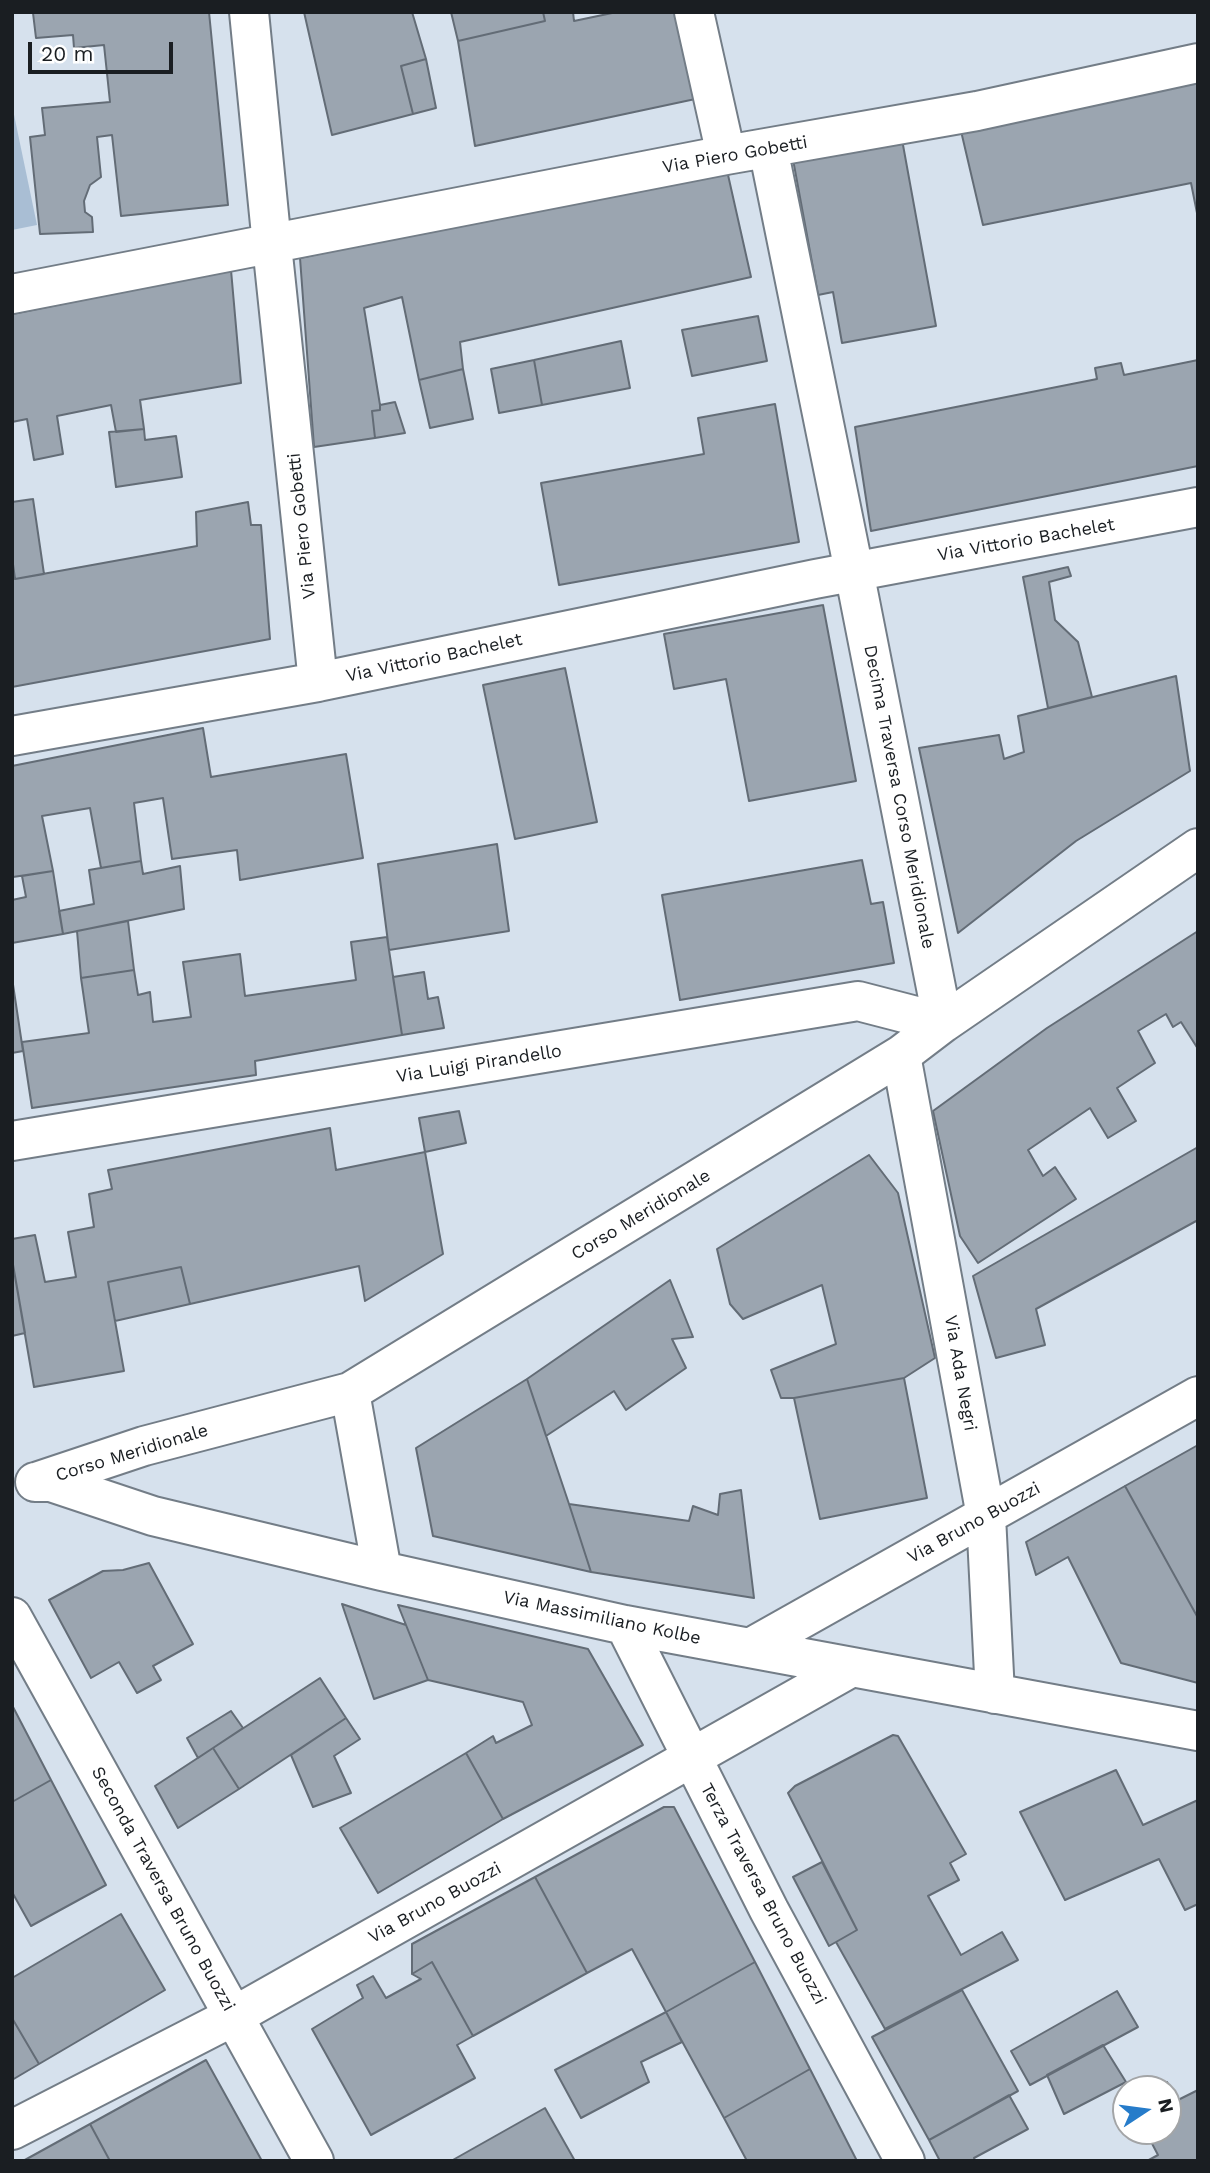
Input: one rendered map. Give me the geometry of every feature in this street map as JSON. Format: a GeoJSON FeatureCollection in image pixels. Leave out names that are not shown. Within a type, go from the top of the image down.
{"type":"FeatureCollection","features":[{"type":"Feature","properties":{"kind":"street","name":"Via Piero Gobetti"},"geometry":{"type":"LineString","coordinates":[[250,12],[318,682]]}},
{"type":"Feature","properties":{"kind":"street"},"geometry":{"type":"LineString","coordinates":[[694,12],[726,155]]}},
{"type":"Feature","properties":{"kind":"street","name":"Via Piero Gobetti"},"geometry":{"type":"LineString","coordinates":[[12,294],[726,155],[977,111],[1198,63]]}},
{"type":"Feature","properties":{"kind":"street"},"geometry":{"type":"LineString","coordinates":[[768,148],[855,571]]}},
{"type":"Feature","properties":{"kind":"street","name":"Via Vittorio Bachelet"},"geometry":{"type":"LineString","coordinates":[[12,736],[318,682],[855,571],[1198,508]]}},
{"type":"Feature","properties":{"kind":"street","name":"Decima Traversa Corso Meridionale"},"geometry":{"type":"LineString","coordinates":[[855,571],[943,1023]]}},
{"type":"Feature","properties":{"kind":"street","name":"Corso Meridionale"},"geometry":{"type":"LineString","coordinates":[[33,1482],[144,1446],[350,1392],[901,1055],[943,1023],[1198,848]]}},
{"type":"Feature","properties":{"kind":"street","name":"Via Luigi Pirandello"},"geometry":{"type":"LineString","coordinates":[[12,1141],[858,1001],[943,1023]]}},
{"type":"Feature","properties":{"kind":"street","name":"Via Ada Negri"},"geometry":{"type":"LineString","coordinates":[[901,1055],[986,1516],[995,1694]]}},
{"type":"Feature","properties":{"kind":"street"},"geometry":{"type":"LineString","coordinates":[[350,1392],[382,1571]]}},
{"type":"Feature","properties":{"kind":"street","name":"Via Bruno Buozzi"},"geometry":{"type":"LineString","coordinates":[[750,1648],[1198,1396]]}},
{"type":"Feature","properties":{"kind":"street","name":"Via Massimiliano Kolbe"},"geometry":{"type":"LineString","coordinates":[[33,1482],[153,1516],[625,1625],[1198,1731]]}},
{"type":"Feature","properties":{"kind":"street","name":"Seconda Traversa Bruno Buozzi"},"geometry":{"type":"LineString","coordinates":[[12,1617],[314,2161]]}},
{"type":"Feature","properties":{"kind":"street","name":"Terza Traversa Bruno Buozzi"},"geometry":{"type":"LineString","coordinates":[[625,1625],[769,1910],[905,2161]]}},
{"type":"Feature","properties":{"kind":"street","name":"Via Bruno Buozzi"},"geometry":{"type":"LineString","coordinates":[[12,2130],[234,2016],[852,1667]]}},
{"type":"Feature","properties":{"kind":"shaded area"},"geometry":{"type":"Polygon","coordinates":[[[12,105],[37,225],[12,230],[12,105]]]}},
{"type":"Feature","properties":{"kind":"building"},"geometry":{"type":"Polygon","coordinates":[[[209,12],[228,205],[121,216],[112,135],[97,137],[101,177],[90,185],[84,201],[85,212],[92,217],[93,232],[40,234],[30,137],[45,135],[42,108],[110,102],[104,45],[74,48],[73,35],[36,38],[33,13],[209,12]]]}},
{"type":"Feature","properties":{"kind":"building"},"geometry":{"type":"Polygon","coordinates":[[[304,12],[412,12],[426,59],[401,66],[413,114],[332,135],[304,12]]]}},
{"type":"Feature","properties":{"kind":"building"},"geometry":{"type":"Polygon","coordinates":[[[451,12],[543,12],[545,21],[458,41],[451,12]]]}},
{"type":"Feature","properties":{"kind":"building"},"geometry":{"type":"Polygon","coordinates":[[[543,12],[573,12],[574,21],[617,12],[683,12],[700,98],[475,146],[458,41],[545,21],[543,12]]]}},
{"type":"Feature","properties":{"kind":"building"},"geometry":{"type":"Polygon","coordinates":[[[426,59],[436,108],[413,114],[401,66],[426,59]]]}},
{"type":"Feature","properties":{"kind":"building"},"geometry":{"type":"Polygon","coordinates":[[[1198,80],[1198,218],[1191,183],[983,225],[961,131],[1198,80]]]}},
{"type":"Feature","properties":{"kind":"building"},"geometry":{"type":"Polygon","coordinates":[[[901,134],[936,326],[842,343],[833,292],[818,295],[792,154],[901,134]]]}},
{"type":"Feature","properties":{"kind":"building"},"geometry":{"type":"Polygon","coordinates":[[[726,166],[751,277],[460,342],[463,369],[419,380],[402,297],[364,308],[380,405],[380,410],[372,411],[375,438],[314,447],[300,258],[726,166]]]}},
{"type":"Feature","properties":{"kind":"building"},"geometry":{"type":"Polygon","coordinates":[[[231,270],[241,383],[140,400],[144,429],[116,432],[111,405],[57,416],[63,454],[34,460],[27,419],[12,422],[12,314],[231,270]]]}},
{"type":"Feature","properties":{"kind":"building"},"geometry":{"type":"Polygon","coordinates":[[[758,316],[767,361],[692,376],[682,330],[758,316]]]}},
{"type":"Feature","properties":{"kind":"building"},"geometry":{"type":"Polygon","coordinates":[[[621,341],[630,388],[542,405],[534,360],[621,341]]]}},
{"type":"Feature","properties":{"kind":"building"},"geometry":{"type":"Polygon","coordinates":[[[534,360],[542,405],[499,413],[491,369],[534,360]]]}},
{"type":"Feature","properties":{"kind":"building"},"geometry":{"type":"Polygon","coordinates":[[[1198,360],[1198,466],[871,531],[855,427],[1097,379],[1095,368],[1121,363],[1124,375],[1198,360]]]}},
{"type":"Feature","properties":{"kind":"building"},"geometry":{"type":"Polygon","coordinates":[[[463,369],[473,419],[430,428],[419,380],[463,369]]]}},
{"type":"Feature","properties":{"kind":"building"},"geometry":{"type":"Polygon","coordinates":[[[395,402],[405,433],[375,438],[372,411],[380,410],[380,405],[395,402]]]}},
{"type":"Feature","properties":{"kind":"building"},"geometry":{"type":"Polygon","coordinates":[[[775,404],[799,542],[559,585],[541,483],[704,454],[698,418],[775,404]]]}},
{"type":"Feature","properties":{"kind":"building"},"geometry":{"type":"Polygon","coordinates":[[[144,429],[145,440],[176,436],[182,477],[116,487],[109,432],[144,429]]]}},
{"type":"Feature","properties":{"kind":"building"},"geometry":{"type":"Polygon","coordinates":[[[33,499],[44,574],[15,579],[12,557],[12,502],[33,499]]]}},
{"type":"Feature","properties":{"kind":"building"},"geometry":{"type":"Polygon","coordinates":[[[248,502],[251,525],[261,525],[270,639],[12,687],[12,557],[15,579],[197,546],[196,512],[248,502]]]}},
{"type":"Feature","properties":{"kind":"building"},"geometry":{"type":"Polygon","coordinates":[[[1068,567],[1071,576],[1049,582],[1055,620],[1078,642],[1092,697],[1048,708],[1023,577],[1068,567]]]}},
{"type":"Feature","properties":{"kind":"building"},"geometry":{"type":"Polygon","coordinates":[[[823,605],[856,781],[749,801],[726,679],[674,689],[664,634],[823,605]]]}},
{"type":"Feature","properties":{"kind":"building"},"geometry":{"type":"Polygon","coordinates":[[[565,668],[597,822],[515,839],[483,685],[565,668]]]}},
{"type":"Feature","properties":{"kind":"building"},"geometry":{"type":"Polygon","coordinates":[[[1176,676],[1190,771],[1076,841],[958,933],[919,748],[999,735],[1004,759],[1024,752],[1018,716],[1176,676]]]}},
{"type":"Feature","properties":{"kind":"building"},"geometry":{"type":"Polygon","coordinates":[[[203,728],[211,777],[346,754],[363,858],[240,880],[237,850],[172,859],[163,798],[134,803],[141,861],[101,868],[90,808],[42,816],[53,871],[13,877],[12,766],[203,728]]]}},
{"type":"Feature","properties":{"kind":"building"},"geometry":{"type":"Polygon","coordinates":[[[497,844],[509,931],[389,950],[378,864],[497,844]]]}},
{"type":"Feature","properties":{"kind":"building"},"geometry":{"type":"Polygon","coordinates":[[[862,860],[871,904],[883,902],[894,963],[680,1000],[662,895],[862,860]]]}},
{"type":"Feature","properties":{"kind":"building"},"geometry":{"type":"Polygon","coordinates":[[[141,861],[143,874],[180,866],[184,909],[63,934],[59,911],[94,904],[89,870],[141,861]]]}},
{"type":"Feature","properties":{"kind":"building"},"geometry":{"type":"Polygon","coordinates":[[[53,871],[63,934],[12,943],[12,900],[26,897],[22,876],[53,871]]]}},
{"type":"Feature","properties":{"kind":"building"},"geometry":{"type":"Polygon","coordinates":[[[128,921],[134,970],[81,978],[77,931],[128,921]]]}},
{"type":"Feature","properties":{"kind":"building"},"geometry":{"type":"Polygon","coordinates":[[[1198,931],[1198,1049],[1181,1022],[1173,1027],[1166,1014],[1138,1031],[1155,1063],[1117,1088],[1136,1121],[1108,1138],[1090,1108],[1028,1150],[1043,1176],[1055,1167],[1076,1199],[978,1263],[960,1236],[933,1111],[1047,1028],[1198,931]]]}},
{"type":"Feature","properties":{"kind":"building"},"geometry":{"type":"Polygon","coordinates":[[[387,937],[402,1035],[255,1061],[256,1075],[32,1108],[22,1042],[89,1033],[81,978],[134,970],[138,995],[150,992],[153,1022],[191,1017],[183,962],[240,954],[245,996],[356,980],[351,942],[387,937]]]}},
{"type":"Feature","properties":{"kind":"building"},"geometry":{"type":"Polygon","coordinates":[[[424,972],[428,999],[438,997],[444,1028],[402,1035],[393,977],[424,972]]]}},
{"type":"Feature","properties":{"kind":"building"},"geometry":{"type":"Polygon","coordinates":[[[12,978],[23,1051],[12,1053],[12,978]]]}},
{"type":"Feature","properties":{"kind":"building"},"geometry":{"type":"Polygon","coordinates":[[[459,1111],[466,1143],[425,1152],[419,1118],[459,1111]]]}},
{"type":"Feature","properties":{"kind":"building"},"geometry":{"type":"Polygon","coordinates":[[[330,1128],[336,1170],[425,1152],[443,1254],[365,1301],[359,1266],[190,1304],[181,1267],[108,1282],[124,1371],[34,1387],[12,1259],[12,1239],[35,1235],[45,1282],[76,1277],[68,1232],[94,1227],[89,1194],[112,1189],[108,1170],[330,1128]]]}},
{"type":"Feature","properties":{"kind":"building"},"geometry":{"type":"Polygon","coordinates":[[[1198,1147],[1198,1220],[1036,1309],[1045,1345],[996,1358],[973,1276],[1198,1147]]]}},
{"type":"Feature","properties":{"kind":"building"},"geometry":{"type":"Polygon","coordinates":[[[869,1155],[898,1193],[935,1358],[904,1378],[781,1398],[771,1370],[836,1344],[822,1285],[743,1319],[730,1304],[717,1249],[869,1155]]]}},
{"type":"Feature","properties":{"kind":"building"},"geometry":{"type":"Polygon","coordinates":[[[12,1259],[25,1333],[12,1336],[12,1259]]]}},
{"type":"Feature","properties":{"kind":"building"},"geometry":{"type":"Polygon","coordinates":[[[181,1267],[190,1304],[115,1321],[108,1282],[181,1267]]]}},
{"type":"Feature","properties":{"kind":"building"},"geometry":{"type":"Polygon","coordinates":[[[670,1280],[693,1337],[672,1339],[686,1368],[626,1410],[614,1391],[546,1436],[527,1379],[670,1280]]]}},
{"type":"Feature","properties":{"kind":"building"},"geometry":{"type":"Polygon","coordinates":[[[904,1378],[927,1498],[820,1519],[794,1398],[904,1378]]]}},
{"type":"Feature","properties":{"kind":"building"},"geometry":{"type":"Polygon","coordinates":[[[527,1379],[591,1572],[433,1536],[416,1448],[527,1379]]]}},
{"type":"Feature","properties":{"kind":"building"},"geometry":{"type":"Polygon","coordinates":[[[1198,1445],[1198,1618],[1125,1486],[1198,1445]]]}},
{"type":"Feature","properties":{"kind":"building"},"geometry":{"type":"Polygon","coordinates":[[[1125,1486],[1198,1618],[1198,1683],[1121,1663],[1068,1557],[1036,1575],[1026,1542],[1125,1486]]]}},
{"type":"Feature","properties":{"kind":"building"},"geometry":{"type":"Polygon","coordinates":[[[741,1490],[754,1598],[591,1572],[569,1504],[689,1521],[693,1506],[718,1515],[720,1494],[741,1490]]]}},
{"type":"Feature","properties":{"kind":"building"},"geometry":{"type":"Polygon","coordinates":[[[149,1563],[193,1644],[153,1666],[161,1680],[137,1693],[119,1662],[91,1678],[49,1600],[103,1571],[123,1570],[149,1563]]]}},
{"type":"Feature","properties":{"kind":"building"},"geometry":{"type":"Polygon","coordinates":[[[342,1604],[406,1625],[428,1680],[374,1699],[342,1604]]]}},
{"type":"Feature","properties":{"kind":"building"},"geometry":{"type":"Polygon","coordinates":[[[398,1605],[588,1649],[643,1745],[503,1819],[466,1753],[493,1736],[496,1743],[532,1725],[523,1702],[428,1680],[398,1605]]]}},
{"type":"Feature","properties":{"kind":"building"},"geometry":{"type":"Polygon","coordinates":[[[320,1678],[346,1718],[239,1789],[213,1748],[320,1678]]]}},
{"type":"Feature","properties":{"kind":"building"},"geometry":{"type":"Polygon","coordinates":[[[12,1705],[51,1780],[12,1802],[12,1705]]]}},
{"type":"Feature","properties":{"kind":"building"},"geometry":{"type":"Polygon","coordinates":[[[231,1711],[243,1728],[198,1758],[187,1738],[231,1711]]]}},
{"type":"Feature","properties":{"kind":"building"},"geometry":{"type":"Polygon","coordinates":[[[346,1718],[360,1739],[334,1756],[351,1793],[313,1807],[291,1755],[346,1718]]]}},
{"type":"Feature","properties":{"kind":"building"},"geometry":{"type":"Polygon","coordinates":[[[893,1735],[898,1736],[966,1854],[950,1863],[959,1880],[928,1896],[961,1955],[1002,1932],[1018,1960],[885,2029],[836,1942],[857,1930],[788,1793],[795,1786],[893,1735]]]}},
{"type":"Feature","properties":{"kind":"building"},"geometry":{"type":"Polygon","coordinates":[[[213,1748],[239,1789],[178,1828],[155,1786],[213,1748]]]}},
{"type":"Feature","properties":{"kind":"building"},"geometry":{"type":"Polygon","coordinates":[[[466,1753],[503,1819],[378,1893],[340,1828],[466,1753]]]}},
{"type":"Feature","properties":{"kind":"building"},"geometry":{"type":"Polygon","coordinates":[[[1116,1770],[1143,1825],[1198,1800],[1198,1904],[1185,1910],[1159,1859],[1065,1900],[1020,1812],[1116,1770]]]}},
{"type":"Feature","properties":{"kind":"building"},"geometry":{"type":"Polygon","coordinates":[[[51,1780],[106,1885],[31,1926],[12,1892],[12,1802],[51,1780]]]}},
{"type":"Feature","properties":{"kind":"building"},"geometry":{"type":"Polygon","coordinates":[[[664,1807],[674,1807],[755,1962],[666,2012],[632,1949],[587,1973],[535,1877],[664,1807]]]}},
{"type":"Feature","properties":{"kind":"building"},"geometry":{"type":"Polygon","coordinates":[[[822,1862],[857,1930],[829,1946],[793,1877],[822,1862]]]}},
{"type":"Feature","properties":{"kind":"building"},"geometry":{"type":"Polygon","coordinates":[[[535,1877],[587,1973],[473,2036],[432,1962],[412,1974],[412,1944],[535,1877]]]}},
{"type":"Feature","properties":{"kind":"building"},"geometry":{"type":"Polygon","coordinates":[[[121,1914],[165,1990],[39,2064],[12,2018],[12,1978],[121,1914]]]}},
{"type":"Feature","properties":{"kind":"building"},"geometry":{"type":"Polygon","coordinates":[[[432,1962],[473,2036],[457,2045],[475,2078],[371,2135],[312,2029],[363,1998],[357,1985],[373,1976],[386,1998],[421,1979],[412,1974],[432,1962]]]}},
{"type":"Feature","properties":{"kind":"building"},"geometry":{"type":"Polygon","coordinates":[[[755,1962],[810,2069],[724,2118],[666,2012],[755,1962]]]}},
{"type":"Feature","properties":{"kind":"building"},"geometry":{"type":"Polygon","coordinates":[[[962,1990],[1018,2091],[929,2140],[872,2037],[962,1990]]]}},
{"type":"Feature","properties":{"kind":"building"},"geometry":{"type":"Polygon","coordinates":[[[1117,1991],[1138,2027],[1030,2085],[1011,2051],[1117,1991]]]}},
{"type":"Feature","properties":{"kind":"building"},"geometry":{"type":"Polygon","coordinates":[[[666,2012],[682,2042],[641,2062],[649,2082],[581,2118],[555,2070],[666,2012]]]}},
{"type":"Feature","properties":{"kind":"building"},"geometry":{"type":"Polygon","coordinates":[[[12,2018],[39,2064],[12,2080],[12,2018]]]}},
{"type":"Feature","properties":{"kind":"building"},"geometry":{"type":"Polygon","coordinates":[[[1103,2045],[1122,2075],[1112,2075],[1112,2089],[1064,2114],[1047,2075],[1103,2045]]]}},
{"type":"Feature","properties":{"kind":"building"},"geometry":{"type":"Polygon","coordinates":[[[206,2060],[262,2161],[110,2161],[90,2124],[206,2060]]]}},
{"type":"Feature","properties":{"kind":"building"},"geometry":{"type":"Polygon","coordinates":[[[810,2069],[857,2161],[747,2161],[724,2118],[810,2069]]]}},
{"type":"Feature","properties":{"kind":"building"},"geometry":{"type":"Polygon","coordinates":[[[1198,2090],[1198,2161],[1147,2161],[1158,2155],[1153,2145],[1182,2145],[1182,2098],[1198,2090]]]}},
{"type":"Feature","properties":{"kind":"building"},"geometry":{"type":"Polygon","coordinates":[[[1009,2095],[1028,2129],[974,2158],[975,2161],[940,2161],[929,2140],[1009,2095]]]}},
{"type":"Feature","properties":{"kind":"building"},"geometry":{"type":"Polygon","coordinates":[[[545,2108],[575,2161],[451,2161],[545,2108]]]}},
{"type":"Feature","properties":{"kind":"building"},"geometry":{"type":"Polygon","coordinates":[[[90,2124],[110,2161],[23,2161],[90,2124]]]}}]}
